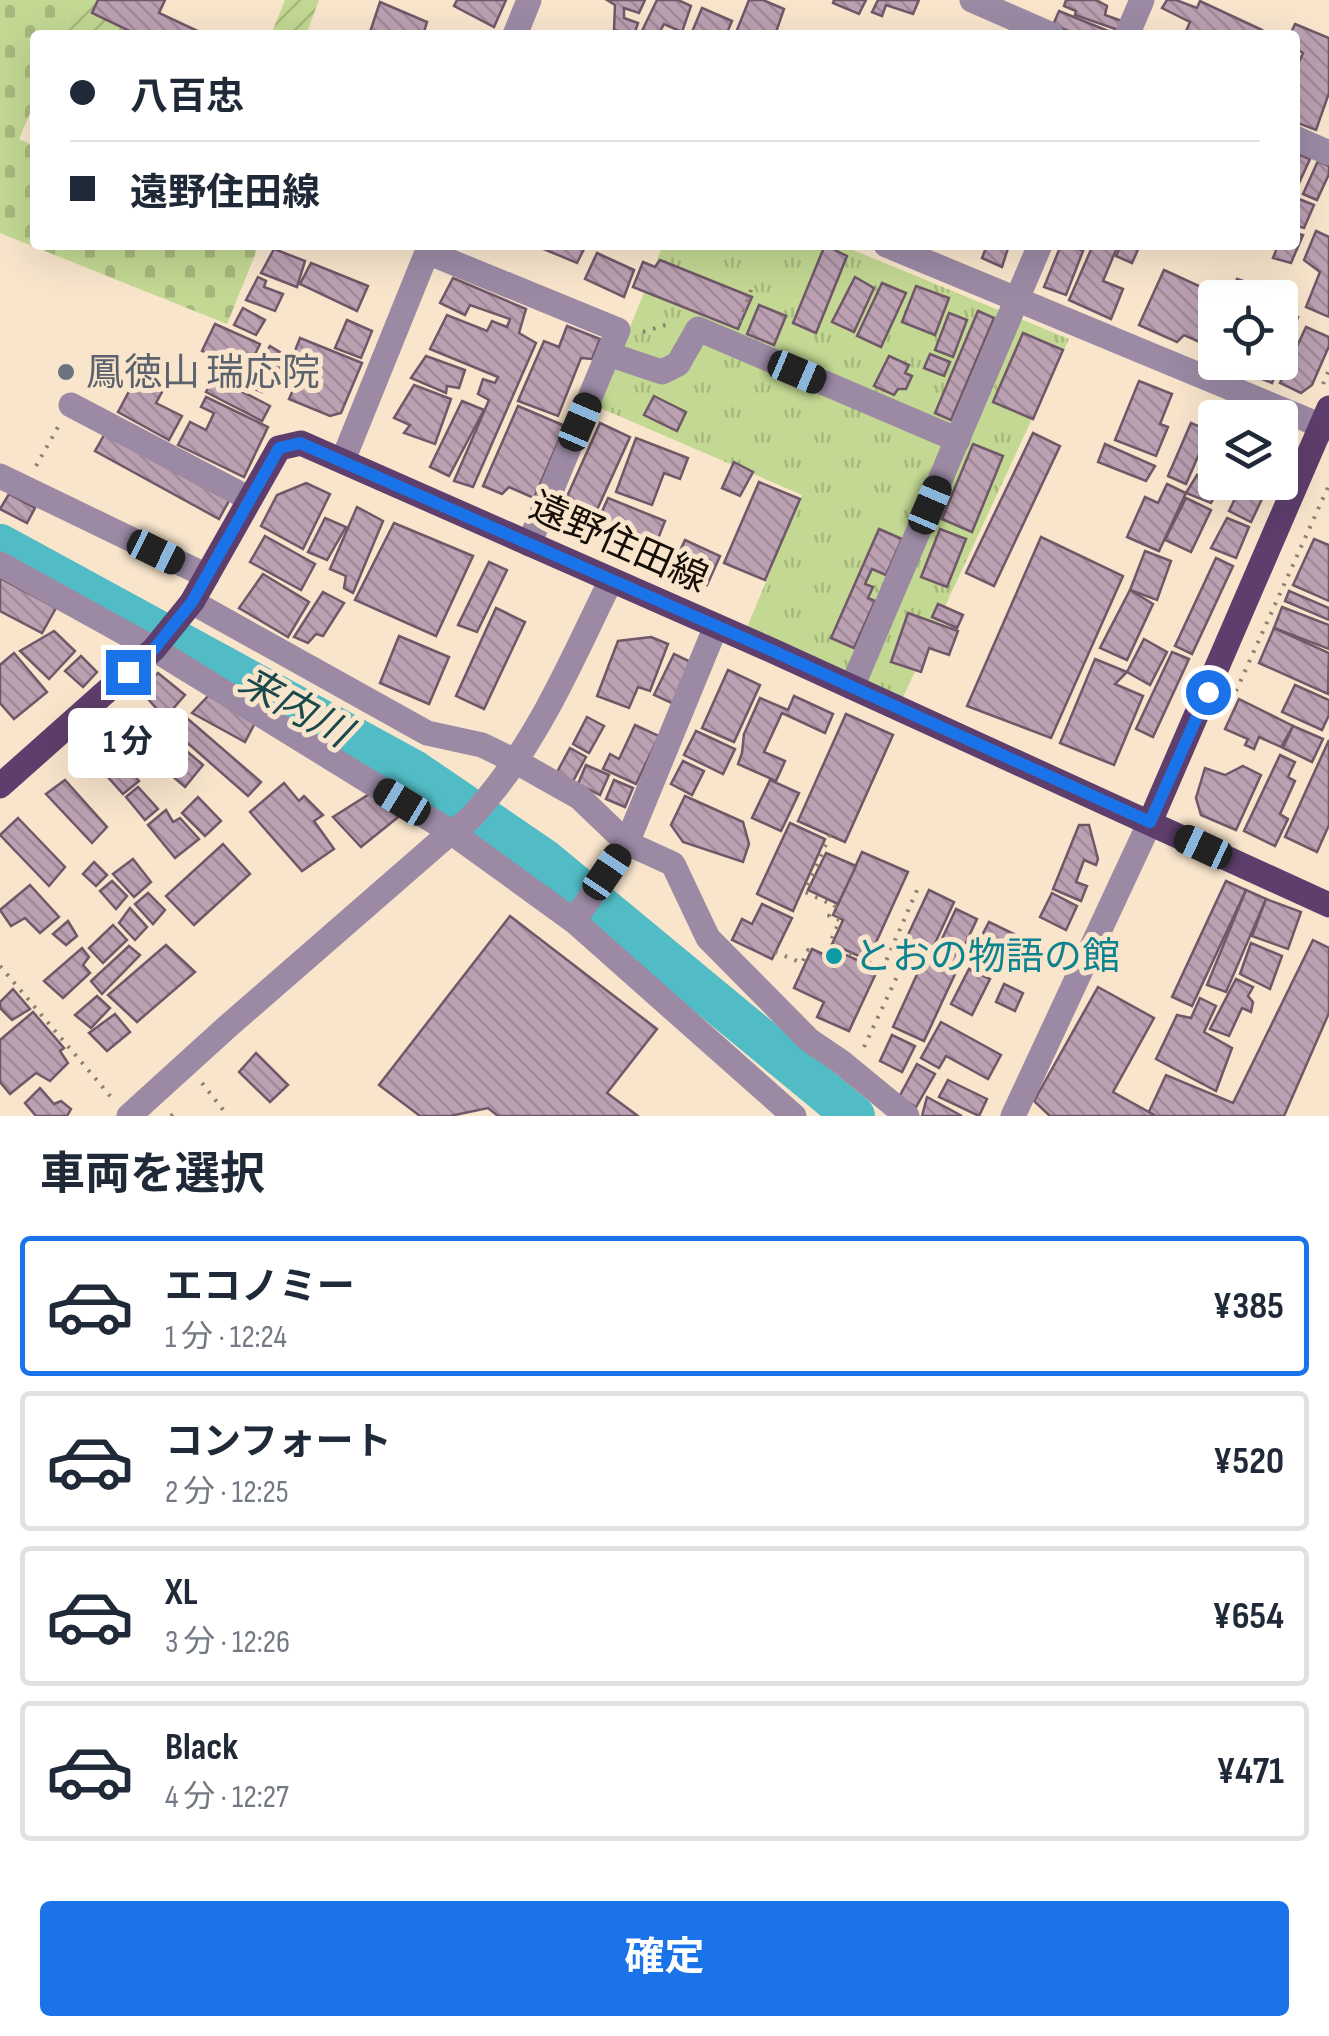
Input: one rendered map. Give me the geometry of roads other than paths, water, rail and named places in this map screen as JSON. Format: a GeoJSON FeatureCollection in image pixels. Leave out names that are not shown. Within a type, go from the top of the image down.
{"type":"FeatureCollection","features":[{"type":"Feature","properties":{"kind":"main road"},"geometry":{"type":"LineString","coordinates":[[1150,822],[1327,421]]}},
{"type":"Feature","properties":{"kind":"main road","name":"遠野住田線"},"geometry":{"type":"LineString","coordinates":[[0,786],[154,649],[208,576],[279,448],[300,443],[852,687],[1329,905]]}},
{"type":"Feature","properties":{"kind":"street"},"geometry":{"type":"LineString","coordinates":[[517,30],[529,0]]}},
{"type":"Feature","properties":{"kind":"street"},"geometry":{"type":"LineString","coordinates":[[972,0],[1041,30]]}},
{"type":"Feature","properties":{"kind":"street"},"geometry":{"type":"LineString","coordinates":[[1129,30],[1142,0]]}},
{"type":"Feature","properties":{"kind":"street"},"geometry":{"type":"LineString","coordinates":[[1300,140],[1329,153]]}},
{"type":"Feature","properties":{"kind":"street"},"geometry":{"type":"LineString","coordinates":[[343,460],[428,250]]}},
{"type":"Feature","properties":{"kind":"street"},"geometry":{"type":"LineString","coordinates":[[430,250],[613,342],[662,372],[678,364],[698,329],[958,440]]}},
{"type":"Feature","properties":{"kind":"street"},"geometry":{"type":"LineString","coordinates":[[898,250],[1327,421]]}},
{"type":"Feature","properties":{"kind":"street"},"geometry":{"type":"LineString","coordinates":[[852,687],[1038,250]]}},
{"type":"Feature","properties":{"kind":"street"},"geometry":{"type":"LineString","coordinates":[[529,544],[613,342]]}},
{"type":"Feature","properties":{"kind":"street"},"geometry":{"type":"LineString","coordinates":[[70,405],[250,499]]}},
{"type":"Feature","properties":{"kind":"street"},"geometry":{"type":"LineString","coordinates":[[0,476],[208,576]]}},
{"type":"Feature","properties":{"kind":"street"},"geometry":{"type":"LineString","coordinates":[[0,564],[154,649],[459,828],[574,920],[794,1116]]}},
{"type":"Feature","properties":{"kind":"street"},"geometry":{"type":"LineString","coordinates":[[123,1110],[187,1063],[459,828],[513,765],[611,580]]}},
{"type":"Feature","properties":{"kind":"street"},"geometry":{"type":"LineString","coordinates":[[188,608],[427,732],[482,745],[579,797],[627,843],[674,864],[708,938],[809,1040],[840,1060],[907,1116]]}},
{"type":"Feature","properties":{"kind":"street"},"geometry":{"type":"LineString","coordinates":[[574,920],[627,843],[716,626]]}},
{"type":"Feature","properties":{"kind":"street"},"geometry":{"type":"LineString","coordinates":[[1023,1113],[1150,822]]}},
{"type":"Feature","properties":{"kind":"waterway","name":"来内川"},"geometry":{"type":"LineString","coordinates":[[0,545],[414,771],[543,859],[854,1116]]}},
{"type":"Feature","properties":{"kind":"place","name":"鳳徳山 瑞応院"},"geometry":{"type":"Point","coordinates":[66,372]}},
{"type":"Feature","properties":{"kind":"place","name":"とおの物語の館"},"geometry":{"type":"Point","coordinates":[834,956]}}]}
